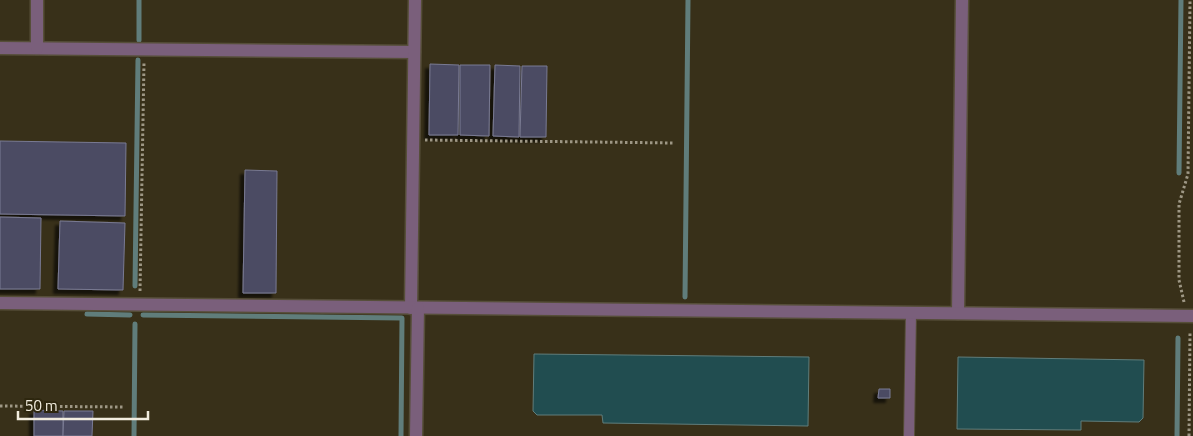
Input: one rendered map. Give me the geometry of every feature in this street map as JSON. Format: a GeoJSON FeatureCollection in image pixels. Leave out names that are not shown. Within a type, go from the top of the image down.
{"type":"FeatureCollection","features":[{"type":"Feature","properties":{"kind":"street"},"geometry":{"type":"LineString","coordinates":[[36,48],[37,0]]}},
{"type":"Feature","properties":{"kind":"street"},"geometry":{"type":"LineString","coordinates":[[415,0],[416,436]]}},
{"type":"Feature","properties":{"kind":"street"},"geometry":{"type":"LineString","coordinates":[[958,313],[962,0]]}},
{"type":"Feature","properties":{"kind":"street"},"geometry":{"type":"LineString","coordinates":[[0,48],[414,52]]}},
{"type":"Feature","properties":{"kind":"street"},"geometry":{"type":"LineString","coordinates":[[0,303],[1190,316]]}},
{"type":"Feature","properties":{"kind":"lane"},"geometry":{"type":"LineString","coordinates":[[909,436],[911,313]]}},
{"type":"Feature","properties":{"kind":"path"},"geometry":{"type":"LineString","coordinates":[[1190,0],[1188,174],[1179,204],[1178,280],[1185,306],[1190,316]]}},
{"type":"Feature","properties":{"kind":"path"},"geometry":{"type":"LineString","coordinates":[[140,304],[144,49]]}},
{"type":"Feature","properties":{"kind":"path"},"geometry":{"type":"LineString","coordinates":[[414,140],[675,142]]}},
{"type":"Feature","properties":{"kind":"path"},"geometry":{"type":"LineString","coordinates":[[1189,436],[1190,332]]}},
{"type":"Feature","properties":{"kind":"path"},"geometry":{"type":"LineString","coordinates":[[0,406],[124,407]]}},
{"type":"Feature","properties":{"kind":"water"},"geometry":{"type":"Polygon","coordinates":[[[534,354],[809,357],[808,426],[603,423],[602,415],[537,415],[533,411],[534,354]]]}},
{"type":"Feature","properties":{"kind":"water"},"geometry":{"type":"Polygon","coordinates":[[[958,357],[1144,360],[1143,418],[1139,422],[1081,421],[1081,430],[957,429],[958,357]]]}},
{"type":"Feature","properties":{"kind":"building"},"geometry":{"type":"Polygon","coordinates":[[[430,64],[459,65],[458,135],[429,135],[430,64]]]}},
{"type":"Feature","properties":{"kind":"building"},"geometry":{"type":"Polygon","coordinates":[[[460,65],[490,65],[489,136],[460,135],[460,65]]]}},
{"type":"Feature","properties":{"kind":"building"},"geometry":{"type":"Polygon","coordinates":[[[495,65],[520,66],[519,137],[493,136],[495,65]]]}},
{"type":"Feature","properties":{"kind":"building"},"geometry":{"type":"Polygon","coordinates":[[[522,66],[547,66],[546,137],[520,137],[522,66]]]}},
{"type":"Feature","properties":{"kind":"building"},"geometry":{"type":"Polygon","coordinates":[[[0,141],[126,143],[125,216],[0,214],[0,141]]]}},
{"type":"Feature","properties":{"kind":"building"},"geometry":{"type":"Polygon","coordinates":[[[245,170],[277,171],[276,293],[243,293],[245,170]]]}},
{"type":"Feature","properties":{"kind":"building"},"geometry":{"type":"Polygon","coordinates":[[[0,217],[41,218],[40,289],[0,289],[0,217]]]}},
{"type":"Feature","properties":{"kind":"building"},"geometry":{"type":"Polygon","coordinates":[[[60,221],[125,223],[123,290],[58,289],[60,221]]]}},
{"type":"Feature","properties":{"kind":"building"},"geometry":{"type":"Polygon","coordinates":[[[879,389],[890,389],[890,398],[878,398],[879,389]]]}},
{"type":"Feature","properties":{"kind":"building"},"geometry":{"type":"Polygon","coordinates":[[[34,410],[63,411],[63,436],[34,436],[34,410]]]}},
{"type":"Feature","properties":{"kind":"building"},"geometry":{"type":"Polygon","coordinates":[[[64,411],[93,411],[92,436],[63,436],[64,411]]]}},
{"type":"Feature","properties":{"kind":"waterway"},"geometry":{"type":"LineString","coordinates":[[139,0],[139,40]]}},
{"type":"Feature","properties":{"kind":"waterway"},"geometry":{"type":"LineString","coordinates":[[685,297],[688,0]]}},
{"type":"Feature","properties":{"kind":"waterway"},"geometry":{"type":"LineString","coordinates":[[1179,173],[1181,0]]}},
{"type":"Feature","properties":{"kind":"waterway"},"geometry":{"type":"LineString","coordinates":[[135,286],[138,60]]}},
{"type":"Feature","properties":{"kind":"waterway"},"geometry":{"type":"LineString","coordinates":[[87,314],[130,315]]}},
{"type":"Feature","properties":{"kind":"waterway"},"geometry":{"type":"LineString","coordinates":[[143,315],[402,318],[401,436]]}},
{"type":"Feature","properties":{"kind":"waterway"},"geometry":{"type":"LineString","coordinates":[[134,436],[135,324]]}},
{"type":"Feature","properties":{"kind":"waterway"},"geometry":{"type":"LineString","coordinates":[[1177,436],[1178,338]]}}]}
